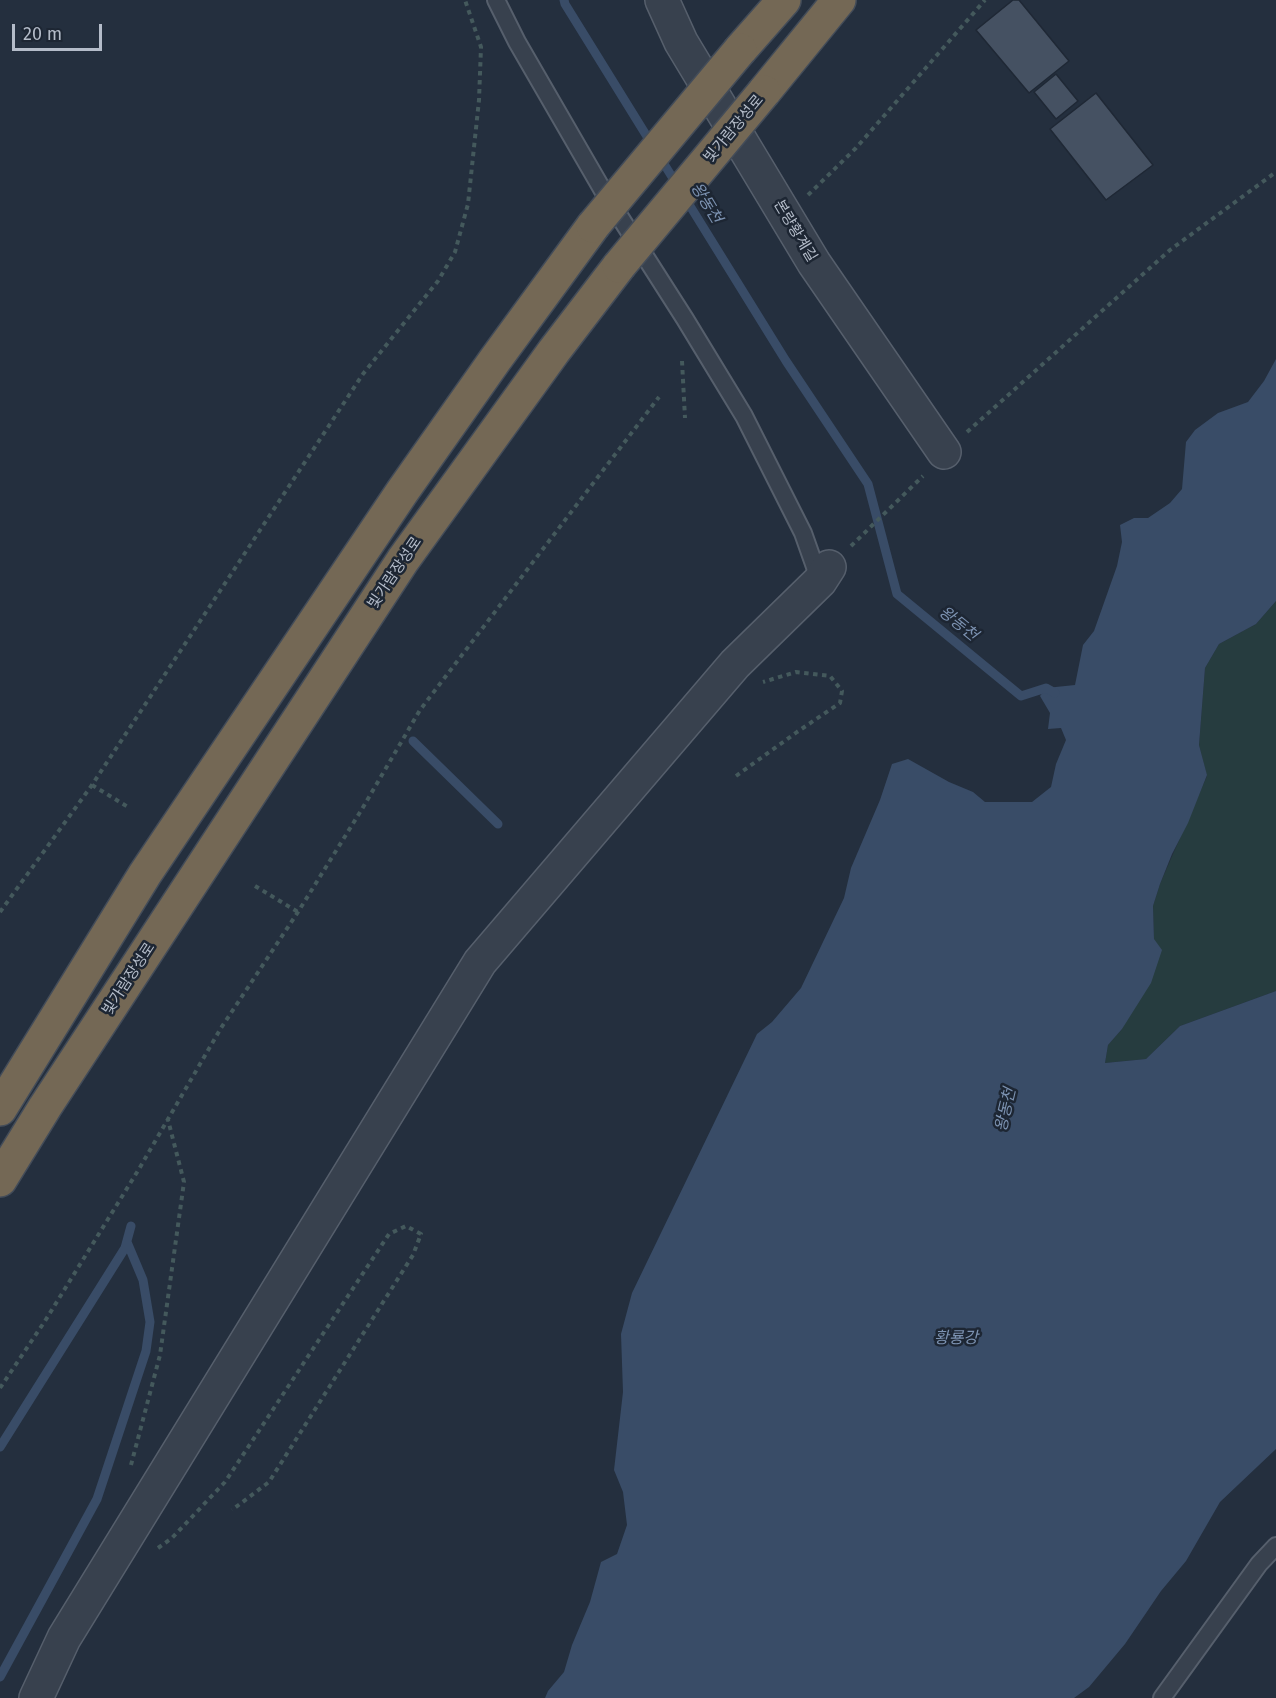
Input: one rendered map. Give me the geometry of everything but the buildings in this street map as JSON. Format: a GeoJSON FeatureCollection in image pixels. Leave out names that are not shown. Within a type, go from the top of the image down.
{"type":"FeatureCollection","features":[{"type":"Feature","properties":{"kind":"highway"},"geometry":{"type":"LineString","coordinates":[[0,1109],[145,874],[402,492],[495,360],[593,226],[784,0]]}},
{"type":"Feature","properties":{"kind":"highway","name":"빛가람장성로"},"geometry":{"type":"LineString","coordinates":[[0,1180],[45,1107],[403,560],[554,351],[619,266],[839,0]]}},
{"type":"Feature","properties":{"kind":"street","name":"본량황계길"},"geometry":{"type":"LineString","coordinates":[[662,0],[681,42],[937,461]]}},
{"type":"Feature","properties":{"kind":"street"},"geometry":{"type":"LineString","coordinates":[[36,1698],[64,1638],[480,962],[735,664],[824,574]]}},
{"type":"Feature","properties":{"kind":"lane"},"geometry":{"type":"LineString","coordinates":[[496,0],[517,42],[602,189],[685,319],[749,427],[824,574]]}},
{"type":"Feature","properties":{"kind":"lane"},"geometry":{"type":"LineString","coordinates":[[1162,1698],[1259,1564],[1276,1546]]}},
{"type":"Feature","properties":{"kind":"path"},"geometry":{"type":"LineString","coordinates":[[0,912],[92,785],[363,374],[438,281],[455,252],[468,204],[479,100],[481,47],[465,0]]}},
{"type":"Feature","properties":{"kind":"path"},"geometry":{"type":"LineString","coordinates":[[786,217],[856,148],[985,0]]}},
{"type":"Feature","properties":{"kind":"path"},"geometry":{"type":"LineString","coordinates":[[824,574],[937,461],[1170,250],[1276,172]]}},
{"type":"Feature","properties":{"kind":"path"},"geometry":{"type":"LineString","coordinates":[[685,319],[681,346],[685,418]]}},
{"type":"Feature","properties":{"kind":"path"},"geometry":{"type":"LineString","coordinates":[[0,1388],[45,1321],[168,1120],[221,1028],[298,912],[420,710],[659,397]]}},
{"type":"Feature","properties":{"kind":"path"},"geometry":{"type":"LineString","coordinates":[[712,691],[746,687],[796,672],[830,676],[842,691],[840,704],[736,776]]}},
{"type":"Feature","properties":{"kind":"path"},"geometry":{"type":"LineString","coordinates":[[92,785],[129,807]]}},
{"type":"Feature","properties":{"kind":"path"},"geometry":{"type":"LineString","coordinates":[[255,886],[298,912]]}},
{"type":"Feature","properties":{"kind":"path"},"geometry":{"type":"LineString","coordinates":[[130,1469],[160,1355],[184,1182],[168,1120]]}},
{"type":"Feature","properties":{"kind":"path"},"geometry":{"type":"LineString","coordinates":[[157,1549],[172,1538],[225,1482],[389,1234],[406,1226],[421,1234],[413,1255],[269,1482],[232,1510]]}},
{"type":"Feature","properties":{"kind":"green space"},"geometry":{"type":"Polygon","coordinates":[[[1276,601],[1276,991],[1180,1026],[1146,1059],[1105,1063],[1108,1045],[1122,1029],[1154,939],[1153,906],[1160,884],[1207,776],[1199,745],[1205,668],[1219,644],[1256,624],[1276,601]]]}},
{"type":"Feature","properties":{"kind":"water","name":"황룡강"},"geometry":{"type":"Polygon","coordinates":[[[1276,359],[1276,601],[1256,624],[1219,644],[1205,668],[1199,745],[1207,775],[1188,823],[1172,854],[1153,906],[1154,939],[1162,950],[1151,983],[1122,1029],[1108,1045],[1105,1063],[1146,1059],[1180,1026],[1276,991],[1276,1449],[1220,1502],[1186,1561],[1161,1591],[1125,1644],[1089,1687],[1074,1698],[545,1698],[564,1672],[572,1645],[590,1602],[601,1562],[617,1554],[627,1525],[623,1492],[614,1470],[623,1392],[621,1334],[632,1293],[757,1034],[772,1022],[801,988],[844,898],[851,868],[880,800],[892,764],[908,759],[949,782],[973,792],[985,802],[1032,802],[1051,787],[1056,764],[1066,740],[1061,728],[1048,729],[1050,713],[1040,696],[1046,688],[1075,685],[1083,645],[1094,631],[1117,566],[1122,542],[1120,525],[1134,518],[1148,518],[1170,503],[1182,489],[1186,442],[1195,430],[1218,413],[1248,402],[1264,381],[1276,359]]]}},
{"type":"Feature","properties":{"kind":"waterway","name":"왕동천"},"geometry":{"type":"LineString","coordinates":[[564,0],[786,361],[868,484],[897,594],[1021,696],[1046,688],[1055,693]]}},
{"type":"Feature","properties":{"kind":"waterway"},"geometry":{"type":"LineString","coordinates":[[413,741],[498,824]]}},
{"type":"Feature","properties":{"kind":"waterway"},"geometry":{"type":"LineString","coordinates":[[0,1447],[125,1248],[131,1226]]}},
{"type":"Feature","properties":{"kind":"waterway"},"geometry":{"type":"LineString","coordinates":[[0,1677],[97,1499],[146,1351],[150,1322],[143,1280],[127,1242]]}}]}
